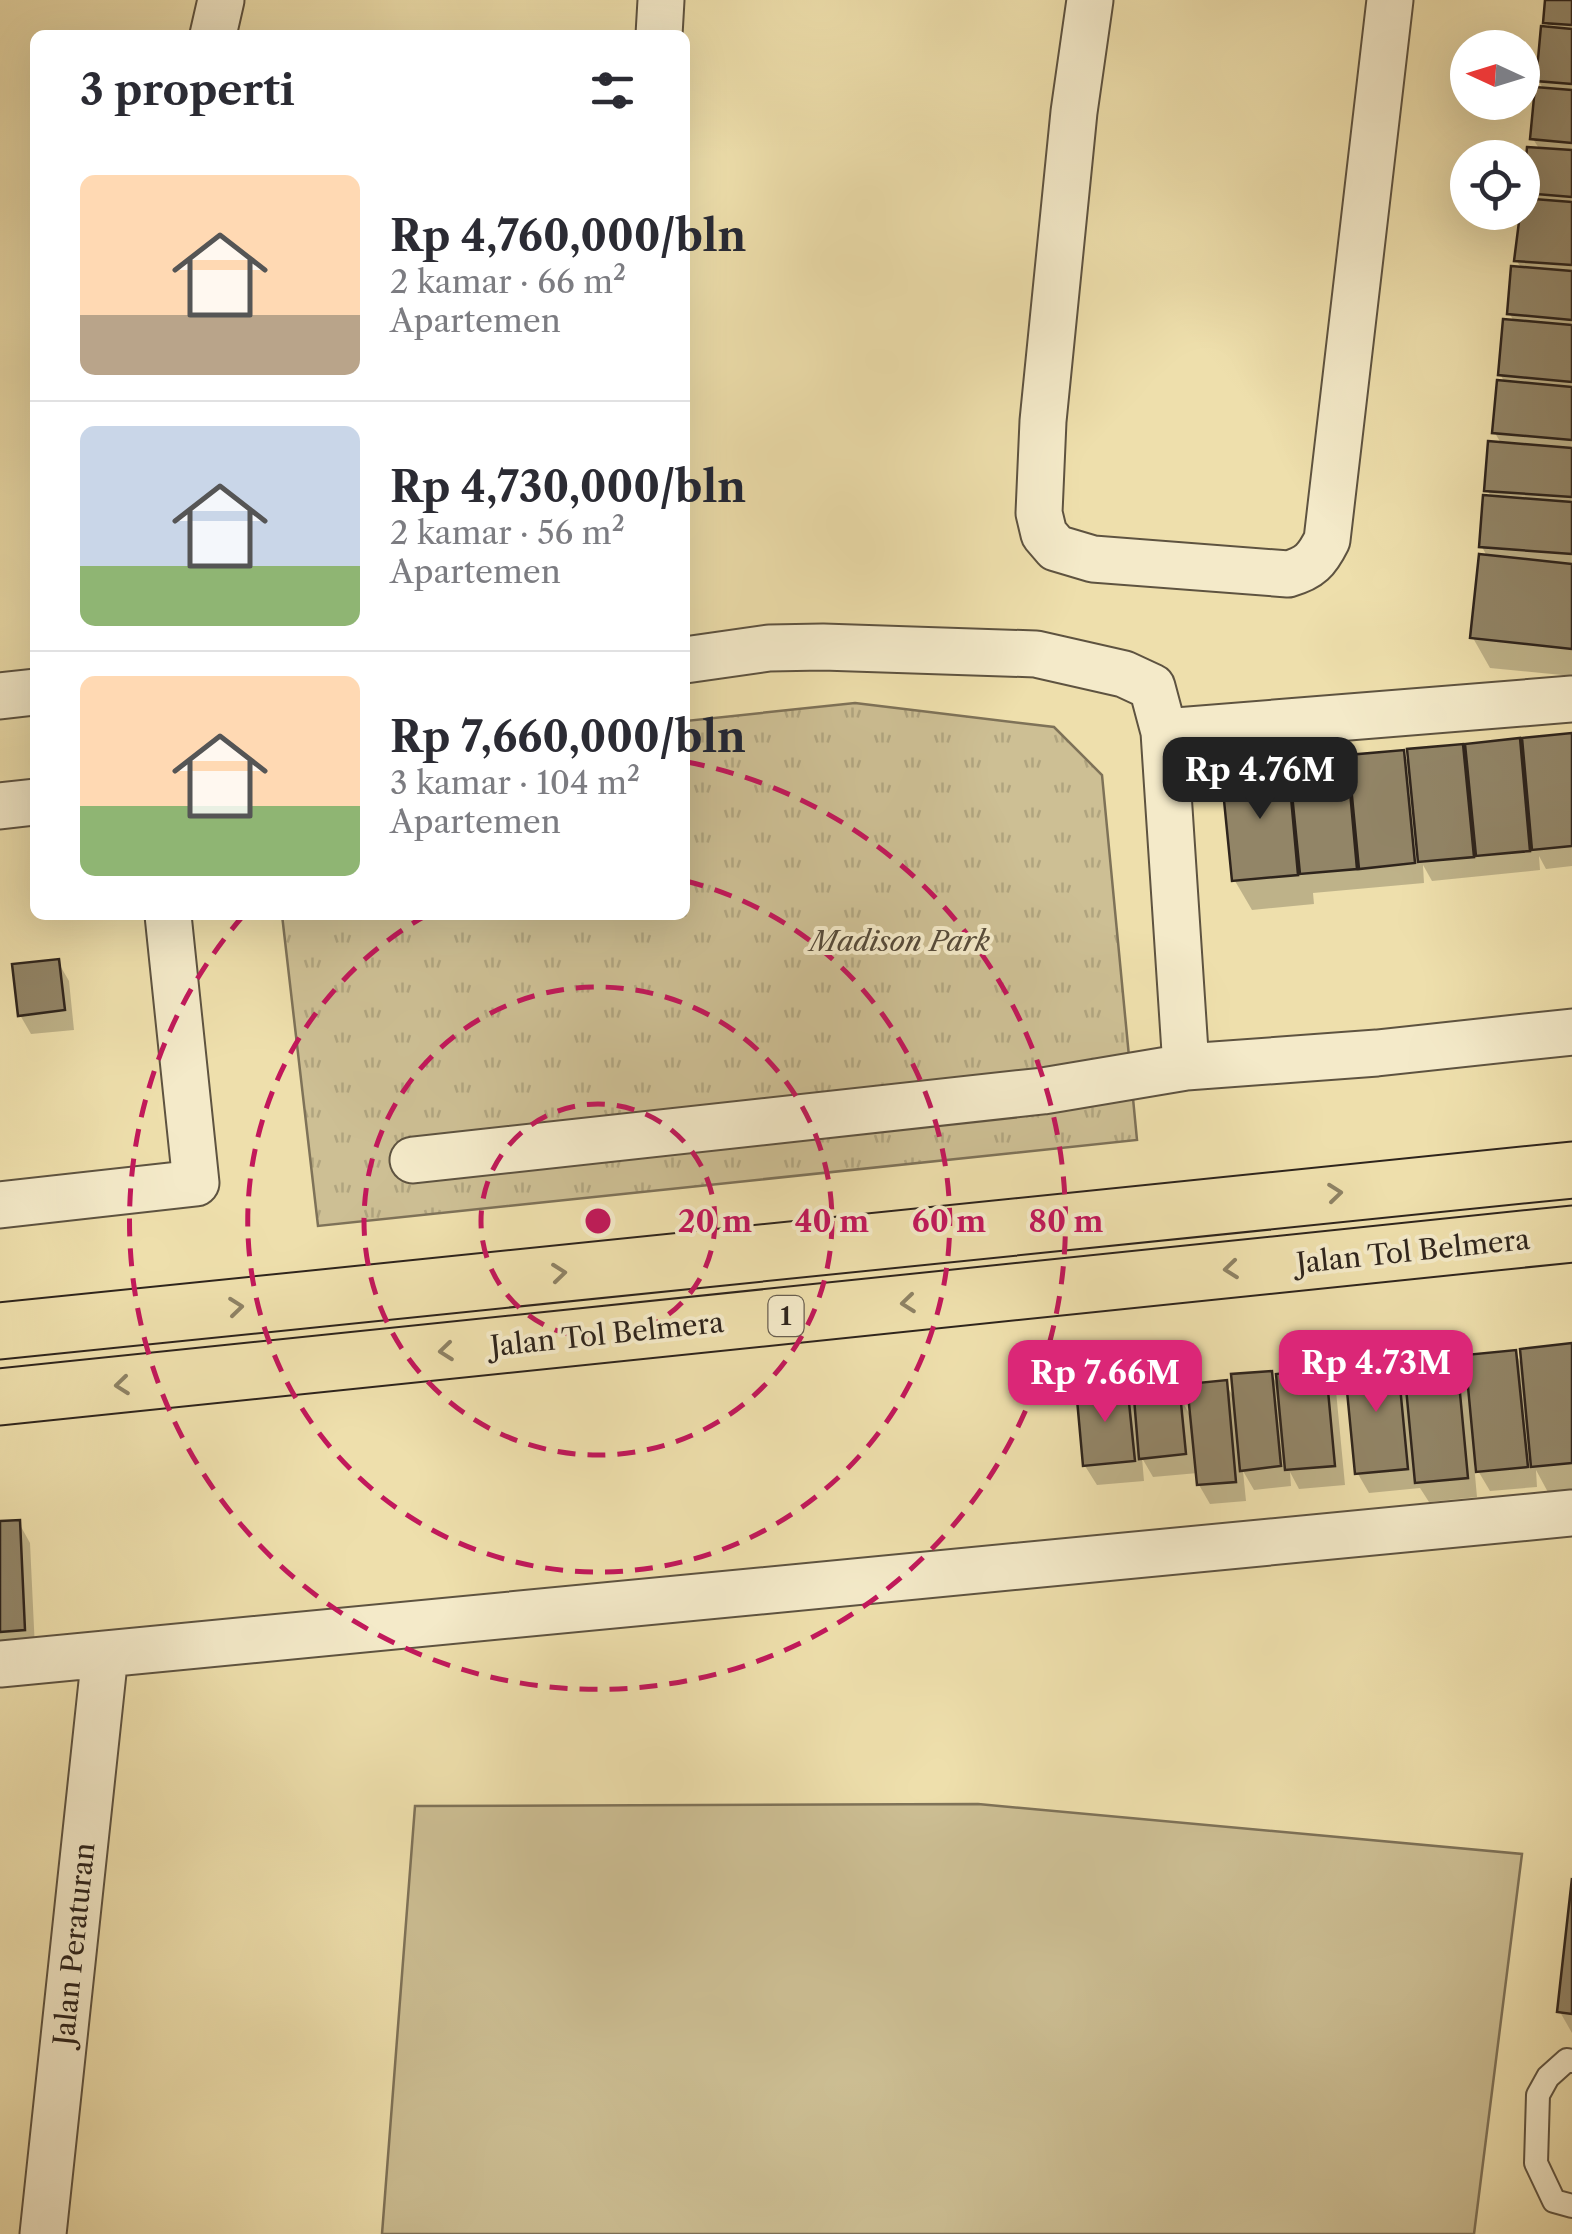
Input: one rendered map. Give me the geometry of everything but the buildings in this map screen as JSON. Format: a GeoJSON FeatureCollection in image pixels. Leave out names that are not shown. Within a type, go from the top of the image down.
{"type":"FeatureCollection","features":[{"type":"Feature","properties":{"kind":"highway"},"geometry":{"type":"LineString","coordinates":[[0,1332],[1572,1170]]}},
{"type":"Feature","properties":{"kind":"highway","name":"Jalan Tol Belmera"},"geometry":{"type":"LineString","coordinates":[[0,1397],[1572,1234]]}},
{"type":"Feature","properties":{"kind":"street"},"geometry":{"type":"LineString","coordinates":[[213,30],[221,0]]}},
{"type":"Feature","properties":{"kind":"street"},"geometry":{"type":"LineString","coordinates":[[659,30],[661,0]]}},
{"type":"Feature","properties":{"kind":"street"},"geometry":{"type":"LineString","coordinates":[[1090,0],[1074,112],[1042,421],[1039,513],[1044,534],[1056,548],[1093,558],[1288,574],[1308,568],[1327,540],[1390,0]]}},
{"type":"Feature","properties":{"kind":"street"},"geometry":{"type":"LineString","coordinates":[[690,659],[769,648],[823,647],[1036,654],[1124,674],[1152,687],[1164,732],[1186,1066]]}},
{"type":"Feature","properties":{"kind":"street"},"geometry":{"type":"LineString","coordinates":[[0,696],[30,693]]}},
{"type":"Feature","properties":{"kind":"street"},"geometry":{"type":"LineString","coordinates":[[1164,732],[1572,699]]}},
{"type":"Feature","properties":{"kind":"street"},"geometry":{"type":"LineString","coordinates":[[0,806],[30,803]]}},
{"type":"Feature","properties":{"kind":"street"},"geometry":{"type":"LineString","coordinates":[[0,1205],[196,1182],[169,920]]}},
{"type":"Feature","properties":{"kind":"street"},"geometry":{"type":"LineString","coordinates":[[412,1160],[1043,1091],[1186,1066],[1378,1053],[1572,1032]]}},
{"type":"Feature","properties":{"kind":"street"},"geometry":{"type":"LineString","coordinates":[[0,1664],[1572,1512]]}},
{"type":"Feature","properties":{"kind":"street","name":"Jalan Peraturan"},"geometry":{"type":"LineString","coordinates":[[43,2234],[106,1654]]}},
{"type":"Feature","properties":{"kind":"lane"},"geometry":{"type":"LineString","coordinates":[[1572,2061],[1567,2060],[1548,2077],[1538,2095],[1534,2140],[1536,2163],[1554,2201],[1572,2206]]}},
{"type":"Feature","properties":{"kind":"green space","name":"Madison Park"},"geometry":{"type":"Polygon","coordinates":[[[855,703],[1054,727],[1102,775],[1137,1140],[318,1226],[283,920],[690,920],[690,720],[855,703]]]}},
{"type":"Feature","properties":{"kind":"green space"},"geometry":{"type":"Polygon","coordinates":[[[978,1804],[1522,1854],[1474,2234],[382,2234],[415,1806],[978,1804]]]}}]}
